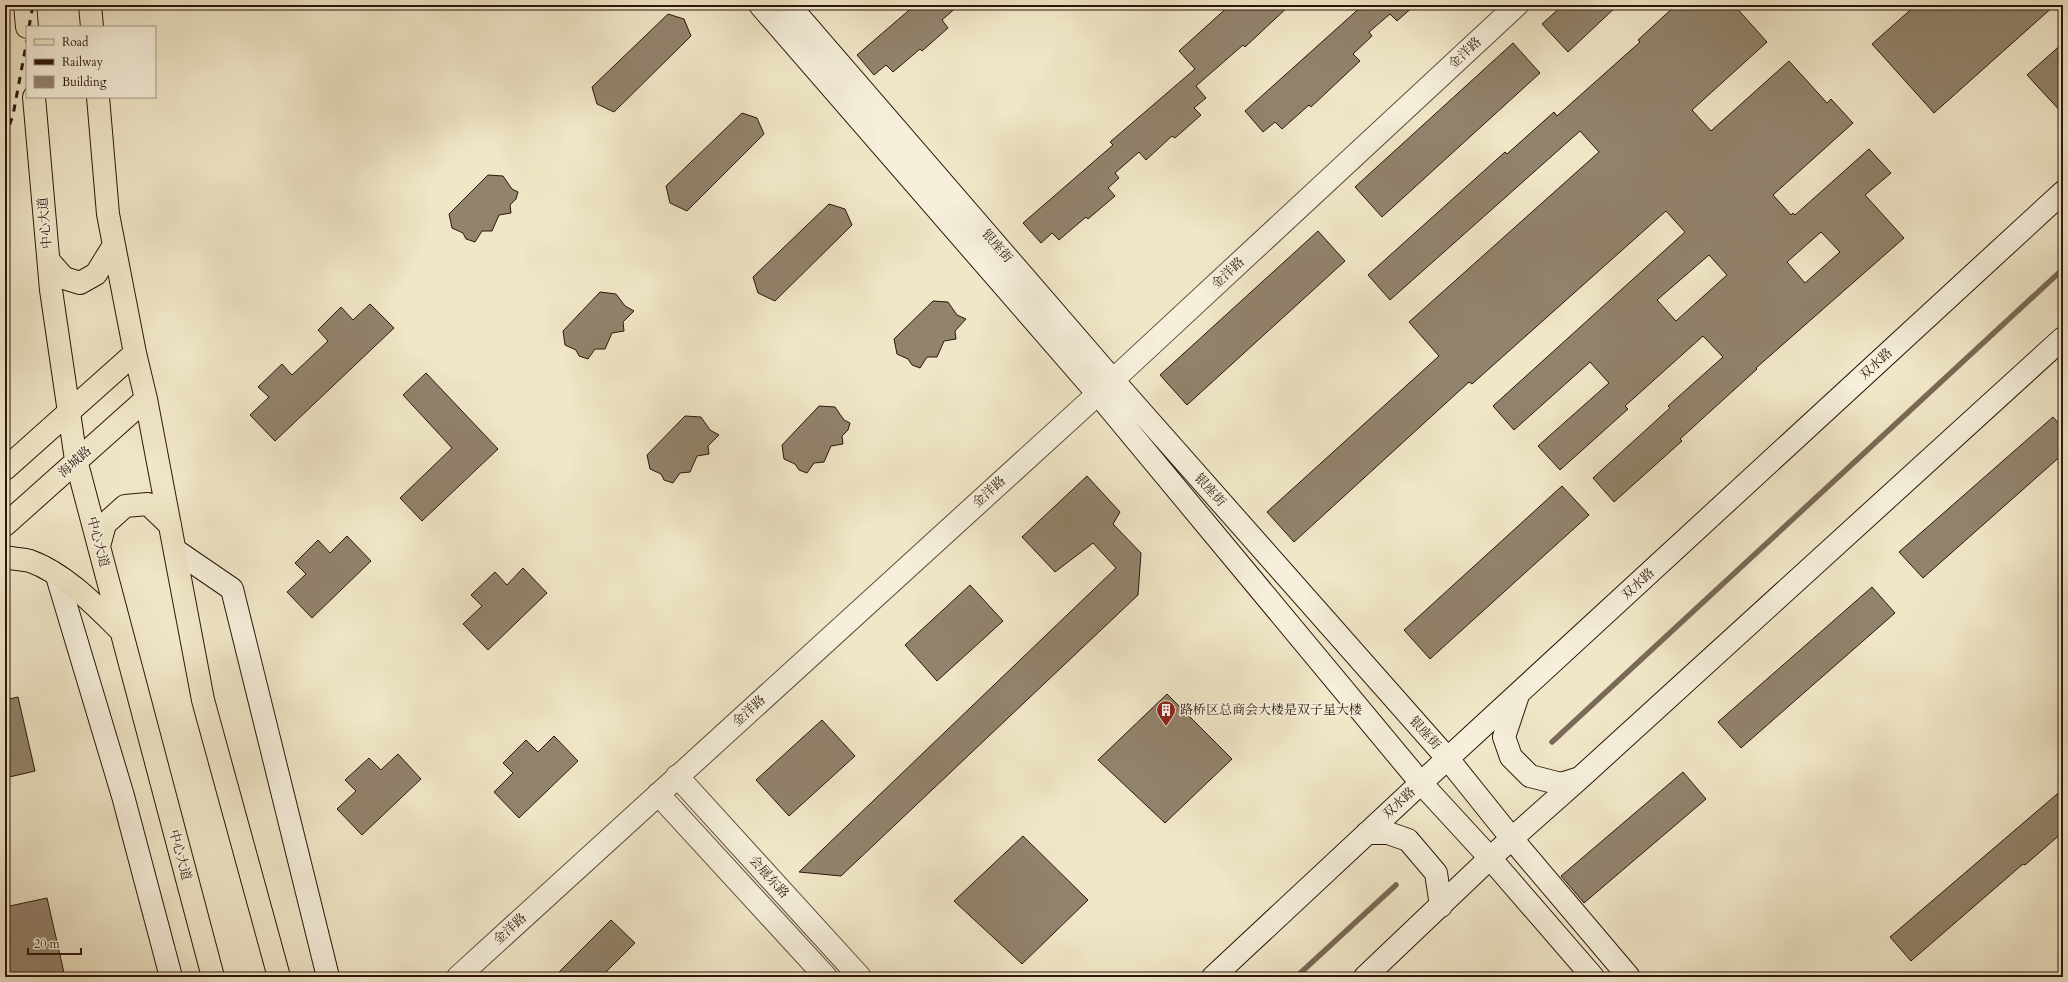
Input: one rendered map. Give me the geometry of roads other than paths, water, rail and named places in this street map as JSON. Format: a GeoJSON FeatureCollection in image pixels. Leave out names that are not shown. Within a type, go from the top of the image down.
{"type":"FeatureCollection","features":[{"type":"Feature","properties":{"kind":"main road"},"geometry":{"type":"LineString","coordinates":[[26,5],[28,26]]}},
{"type":"Feature","properties":{"kind":"main road"},"geometry":{"type":"LineString","coordinates":[[90,5],[92,26]]}},
{"type":"Feature","properties":{"kind":"main road","name":"银座街"},"geometry":{"type":"LineString","coordinates":[[760,5],[1105,387],[1448,759],[1513,840],[1629,977]]}},
{"type":"Feature","properties":{"kind":"main road","name":"银座街"},"geometry":{"type":"LineString","coordinates":[[789,5],[1105,387],[1421,783],[1490,858],[1593,977]]}},
{"type":"Feature","properties":{"kind":"main road","name":"金洋路"},"geometry":{"type":"LineString","coordinates":[[458,977],[1105,387],[1517,5]]}},
{"type":"Feature","properties":{"kind":"main road","name":"中心大道"},"geometry":{"type":"LineString","coordinates":[[34,98],[49,261],[68,413],[76,460],[212,977]]}},
{"type":"Feature","properties":{"kind":"main road"},"geometry":{"type":"LineString","coordinates":[[98,98],[108,214],[135,354],[146,399],[203,700],[279,977]]}},
{"type":"Feature","properties":{"kind":"main road","name":"双水路"},"geometry":{"type":"LineString","coordinates":[[1214,977],[1421,783],[2063,192]]}},
{"type":"Feature","properties":{"kind":"main road"},"geometry":{"type":"LineString","coordinates":[[49,261],[64,278],[80,283],[96,274],[114,245]]}},
{"type":"Feature","properties":{"kind":"main road"},"geometry":{"type":"LineString","coordinates":[[1365,977],[1490,858],[1513,840],[2063,338]]}},
{"type":"Feature","properties":{"kind":"main road"},"geometry":{"type":"LineString","coordinates":[[5,469],[135,354]]}},
{"type":"Feature","properties":{"kind":"main road","name":"海城路"},"geometry":{"type":"LineString","coordinates":[[5,525],[146,399]]}},
{"type":"Feature","properties":{"kind":"main road"},"geometry":{"type":"LineString","coordinates":[[99,546],[104,524],[124,506],[148,504],[170,525]]}},
{"type":"Feature","properties":{"kind":"main road"},"geometry":{"type":"LineString","coordinates":[[175,550],[232,589],[328,977]]}},
{"type":"Feature","properties":{"kind":"main road"},"geometry":{"type":"LineString","coordinates":[[5,557],[29,561],[57,576],[92,603],[121,631]]}},
{"type":"Feature","properties":{"kind":"main road"},"geometry":{"type":"LineString","coordinates":[[57,576],[123,796],[171,977]]}},
{"type":"Feature","properties":{"kind":"main road"},"geometry":{"type":"LineString","coordinates":[[1518,694],[1504,737],[1511,757],[1530,776],[1561,784],[1580,778]]}},
{"type":"Feature","properties":{"kind":"main road","name":"会展东路"},"geometry":{"type":"LineString","coordinates":[[678,776],[860,977]]}},
{"type":"Feature","properties":{"kind":"main road","name":"会展东路"},"geometry":{"type":"LineString","coordinates":[[658,794],[826,977]]}},
{"type":"Feature","properties":{"kind":"main road"},"geometry":{"type":"LineString","coordinates":[[1367,833],[1388,833],[1408,840],[1436,873],[1441,906]]}},
{"type":"Feature","properties":{"kind":"waterway"},"geometry":{"type":"LineString","coordinates":[[1552,742],[2063,269]]}},
{"type":"Feature","properties":{"kind":"waterway"},"geometry":{"type":"LineString","coordinates":[[1296,977],[1396,885]]}},
{"type":"Feature","properties":{"kind":"railway"},"geometry":{"type":"LineString","coordinates":[[29,26],[33,5]]}},
{"type":"Feature","properties":{"kind":"railway"},"geometry":{"type":"LineString","coordinates":[[5,138],[13,115],[26,45]]}},
{"type":"Feature","properties":{"kind":"place","name":"路桥区总商会大楼是双子星大楼"},"geometry":{"type":"Point","coordinates":[1166,727]}}]}
